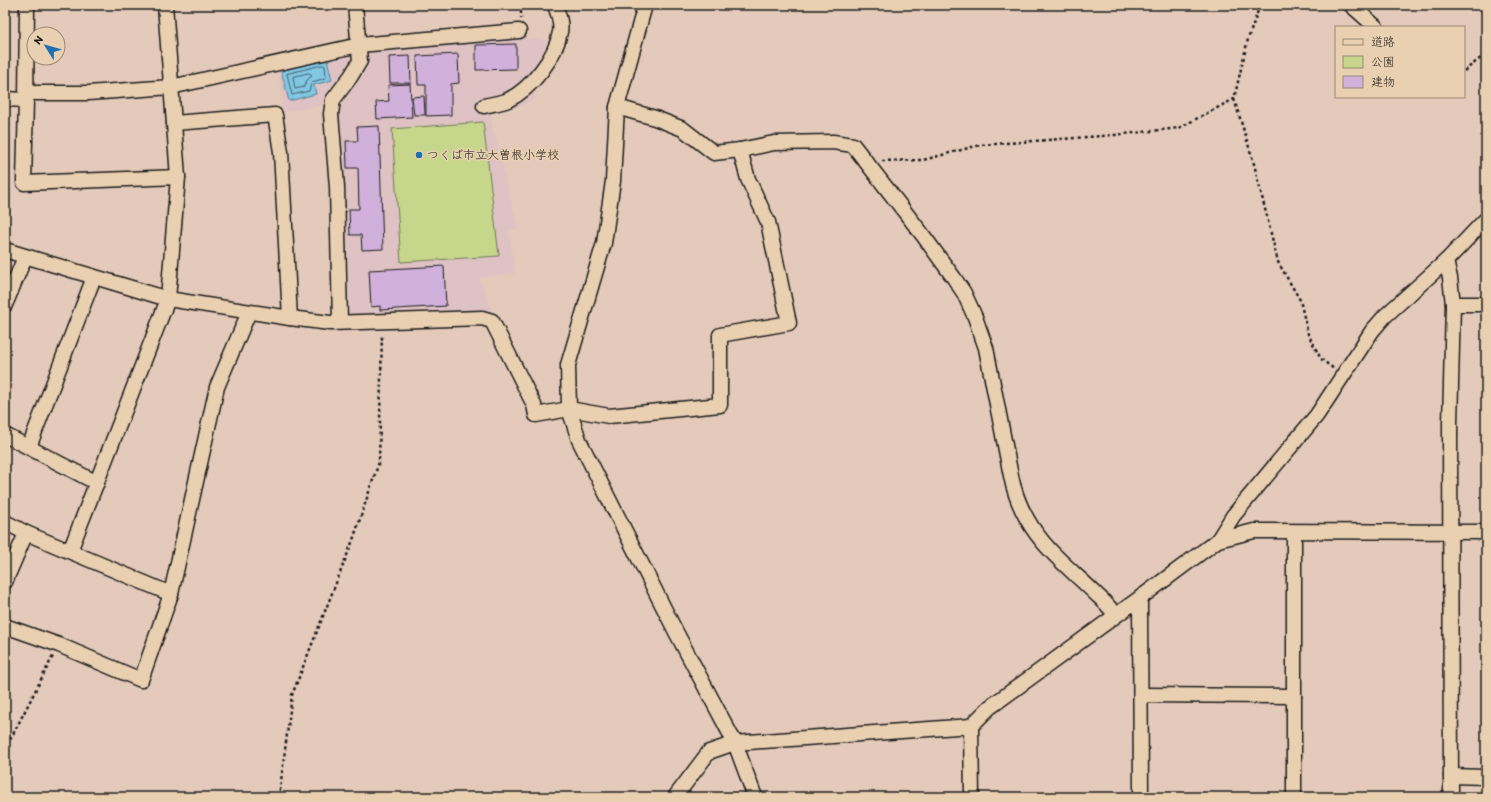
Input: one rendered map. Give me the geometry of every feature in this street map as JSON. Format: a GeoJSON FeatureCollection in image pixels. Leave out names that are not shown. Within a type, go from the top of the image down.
{"type":"FeatureCollection","features":[{"type":"Feature","properties":{"kind":"street"},"geometry":{"type":"LineString","coordinates":[[27,5],[24,183],[178,177]]}},
{"type":"Feature","properties":{"kind":"street"},"geometry":{"type":"LineString","coordinates":[[70,551],[168,299],[178,177],[165,5]]}},
{"type":"Feature","properties":{"kind":"street"},"geometry":{"type":"LineString","coordinates":[[340,322],[337,188],[331,114],[333,100],[360,61],[355,5]]}},
{"type":"Feature","properties":{"kind":"street"},"geometry":{"type":"LineString","coordinates":[[484,106],[507,100],[517,95],[536,77],[554,50],[560,32],[560,19],[555,5]]}},
{"type":"Feature","properties":{"kind":"street"},"geometry":{"type":"LineString","coordinates":[[646,5],[617,107],[613,181],[604,243],[589,289],[568,365],[569,409],[579,440],[676,632],[735,743],[755,797]]}},
{"type":"Feature","properties":{"kind":"street"},"geometry":{"type":"LineString","coordinates":[[1351,5],[1375,26]]}},
{"type":"Feature","properties":{"kind":"street"},"geometry":{"type":"LineString","coordinates":[[5,99],[171,87],[359,45],[520,31]]}},
{"type":"Feature","properties":{"kind":"street"},"geometry":{"type":"LineString","coordinates":[[617,107],[683,129],[714,153],[740,150],[774,143],[833,142],[853,146],[922,234],[964,293],[975,317],[986,348],[1010,476],[1015,494],[1027,520],[1044,544],[1116,615]]}},
{"type":"Feature","properties":{"kind":"street"},"geometry":{"type":"LineString","coordinates":[[174,123],[275,115],[281,152],[290,318]]}},
{"type":"Feature","properties":{"kind":"street"},"geometry":{"type":"LineString","coordinates":[[5,250],[168,299],[290,318],[330,323],[469,317],[482,318],[492,321],[534,405],[536,415],[569,409],[609,416],[720,405],[720,334],[789,323],[768,222],[748,179],[740,150]]}},
{"type":"Feature","properties":{"kind":"street"},"geometry":{"type":"LineString","coordinates":[[675,797],[709,752],[735,743],[971,726],[990,707],[1218,540],[1233,516],[1317,415],[1372,331],[1385,316],[1446,261],[1486,219]]}},
{"type":"Feature","properties":{"kind":"street"},"geometry":{"type":"LineString","coordinates":[[5,305],[25,256]]}},
{"type":"Feature","properties":{"kind":"street"},"geometry":{"type":"LineString","coordinates":[[1446,261],[1450,278],[1453,304],[1450,424],[1451,797]]}},
{"type":"Feature","properties":{"kind":"street"},"geometry":{"type":"LineString","coordinates":[[29,447],[94,277]]}},
{"type":"Feature","properties":{"kind":"street"},"geometry":{"type":"LineString","coordinates":[[1453,304],[1486,304]]}},
{"type":"Feature","properties":{"kind":"street"},"geometry":{"type":"LineString","coordinates":[[5,626],[59,645],[141,680],[171,594],[216,387],[249,312]]}},
{"type":"Feature","properties":{"kind":"street"},"geometry":{"type":"LineString","coordinates":[[5,435],[96,483]]}},
{"type":"Feature","properties":{"kind":"street"},"geometry":{"type":"LineString","coordinates":[[5,522],[26,533],[171,594]]}},
{"type":"Feature","properties":{"kind":"street"},"geometry":{"type":"LineString","coordinates":[[1218,540],[1254,531],[1486,532]]}},
{"type":"Feature","properties":{"kind":"street"},"geometry":{"type":"LineString","coordinates":[[1294,532],[1294,797]]}},
{"type":"Feature","properties":{"kind":"street"},"geometry":{"type":"LineString","coordinates":[[5,582],[26,533]]}},
{"type":"Feature","properties":{"kind":"street"},"geometry":{"type":"LineString","coordinates":[[1140,598],[1141,797]]}},
{"type":"Feature","properties":{"kind":"street"},"geometry":{"type":"LineString","coordinates":[[1141,695],[1294,696]]}},
{"type":"Feature","properties":{"kind":"street"},"geometry":{"type":"LineString","coordinates":[[971,726],[972,797]]}},
{"type":"Feature","properties":{"kind":"street"},"geometry":{"type":"LineString","coordinates":[[1451,776],[1486,777]]}},
{"type":"Feature","properties":{"kind":"path"},"geometry":{"type":"LineString","coordinates":[[1260,5],[1248,40],[1234,99],[1254,160],[1278,262],[1300,300],[1308,334],[1321,359],[1342,375]]}},
{"type":"Feature","properties":{"kind":"path"},"geometry":{"type":"LineString","coordinates":[[1465,70],[1486,54]]}},
{"type":"Feature","properties":{"kind":"path"},"geometry":{"type":"LineString","coordinates":[[866,161],[923,160],[980,145],[1115,135],[1180,128],[1234,99]]}},
{"type":"Feature","properties":{"kind":"path"},"geometry":{"type":"LineString","coordinates":[[278,797],[292,696],[353,540],[378,462],[383,321]]}},
{"type":"Feature","properties":{"kind":"path"},"geometry":{"type":"LineString","coordinates":[[5,750],[59,645]]}},
{"type":"Feature","properties":{"kind":"shaded area","name":"つくば市立大曽根小学校"},"geometry":{"type":"Polygon","coordinates":[[[517,38],[548,40],[543,57],[522,83],[537,98],[521,106],[489,112],[518,229],[508,230],[515,273],[479,278],[493,314],[476,311],[464,313],[346,315],[335,103],[283,112],[278,68],[365,48],[517,38]]]}},
{"type":"Feature","properties":{"kind":"green space"},"geometry":{"type":"Polygon","coordinates":[[[483,122],[499,256],[401,262],[392,129],[483,122]]]}},
{"type":"Feature","properties":{"kind":"water"},"geometry":{"type":"Polygon","coordinates":[[[327,59],[332,80],[314,85],[316,94],[289,101],[281,71],[327,59]]]}},
{"type":"Feature","properties":{"kind":"building"},"geometry":{"type":"Polygon","coordinates":[[[516,44],[516,69],[476,70],[476,45],[516,44]]]}},
{"type":"Feature","properties":{"kind":"building"},"geometry":{"type":"Polygon","coordinates":[[[458,54],[459,83],[451,84],[451,115],[426,116],[426,85],[418,85],[417,56],[458,54]]]}},
{"type":"Feature","properties":{"kind":"building"},"geometry":{"type":"Polygon","coordinates":[[[410,56],[411,83],[390,83],[389,57],[410,56]]]}},
{"type":"Feature","properties":{"kind":"building"},"geometry":{"type":"Polygon","coordinates":[[[410,84],[412,117],[377,119],[376,102],[389,101],[388,85],[410,84]]]}},
{"type":"Feature","properties":{"kind":"building"},"geometry":{"type":"Polygon","coordinates":[[[424,96],[425,115],[414,115],[412,97],[424,96]]]}},
{"type":"Feature","properties":{"kind":"building"},"geometry":{"type":"Polygon","coordinates":[[[379,126],[383,249],[362,250],[361,235],[350,235],[349,209],[359,209],[358,168],[347,168],[346,141],[358,141],[357,127],[379,126]]]}},
{"type":"Feature","properties":{"kind":"building"},"geometry":{"type":"Polygon","coordinates":[[[444,266],[446,306],[380,310],[380,306],[371,307],[369,270],[444,266]]]}},
{"type":"Feature","properties":{"kind":"place","name":"つくば市立大曽根小学校"},"geometry":{"type":"Point","coordinates":[419,155]}}]}
